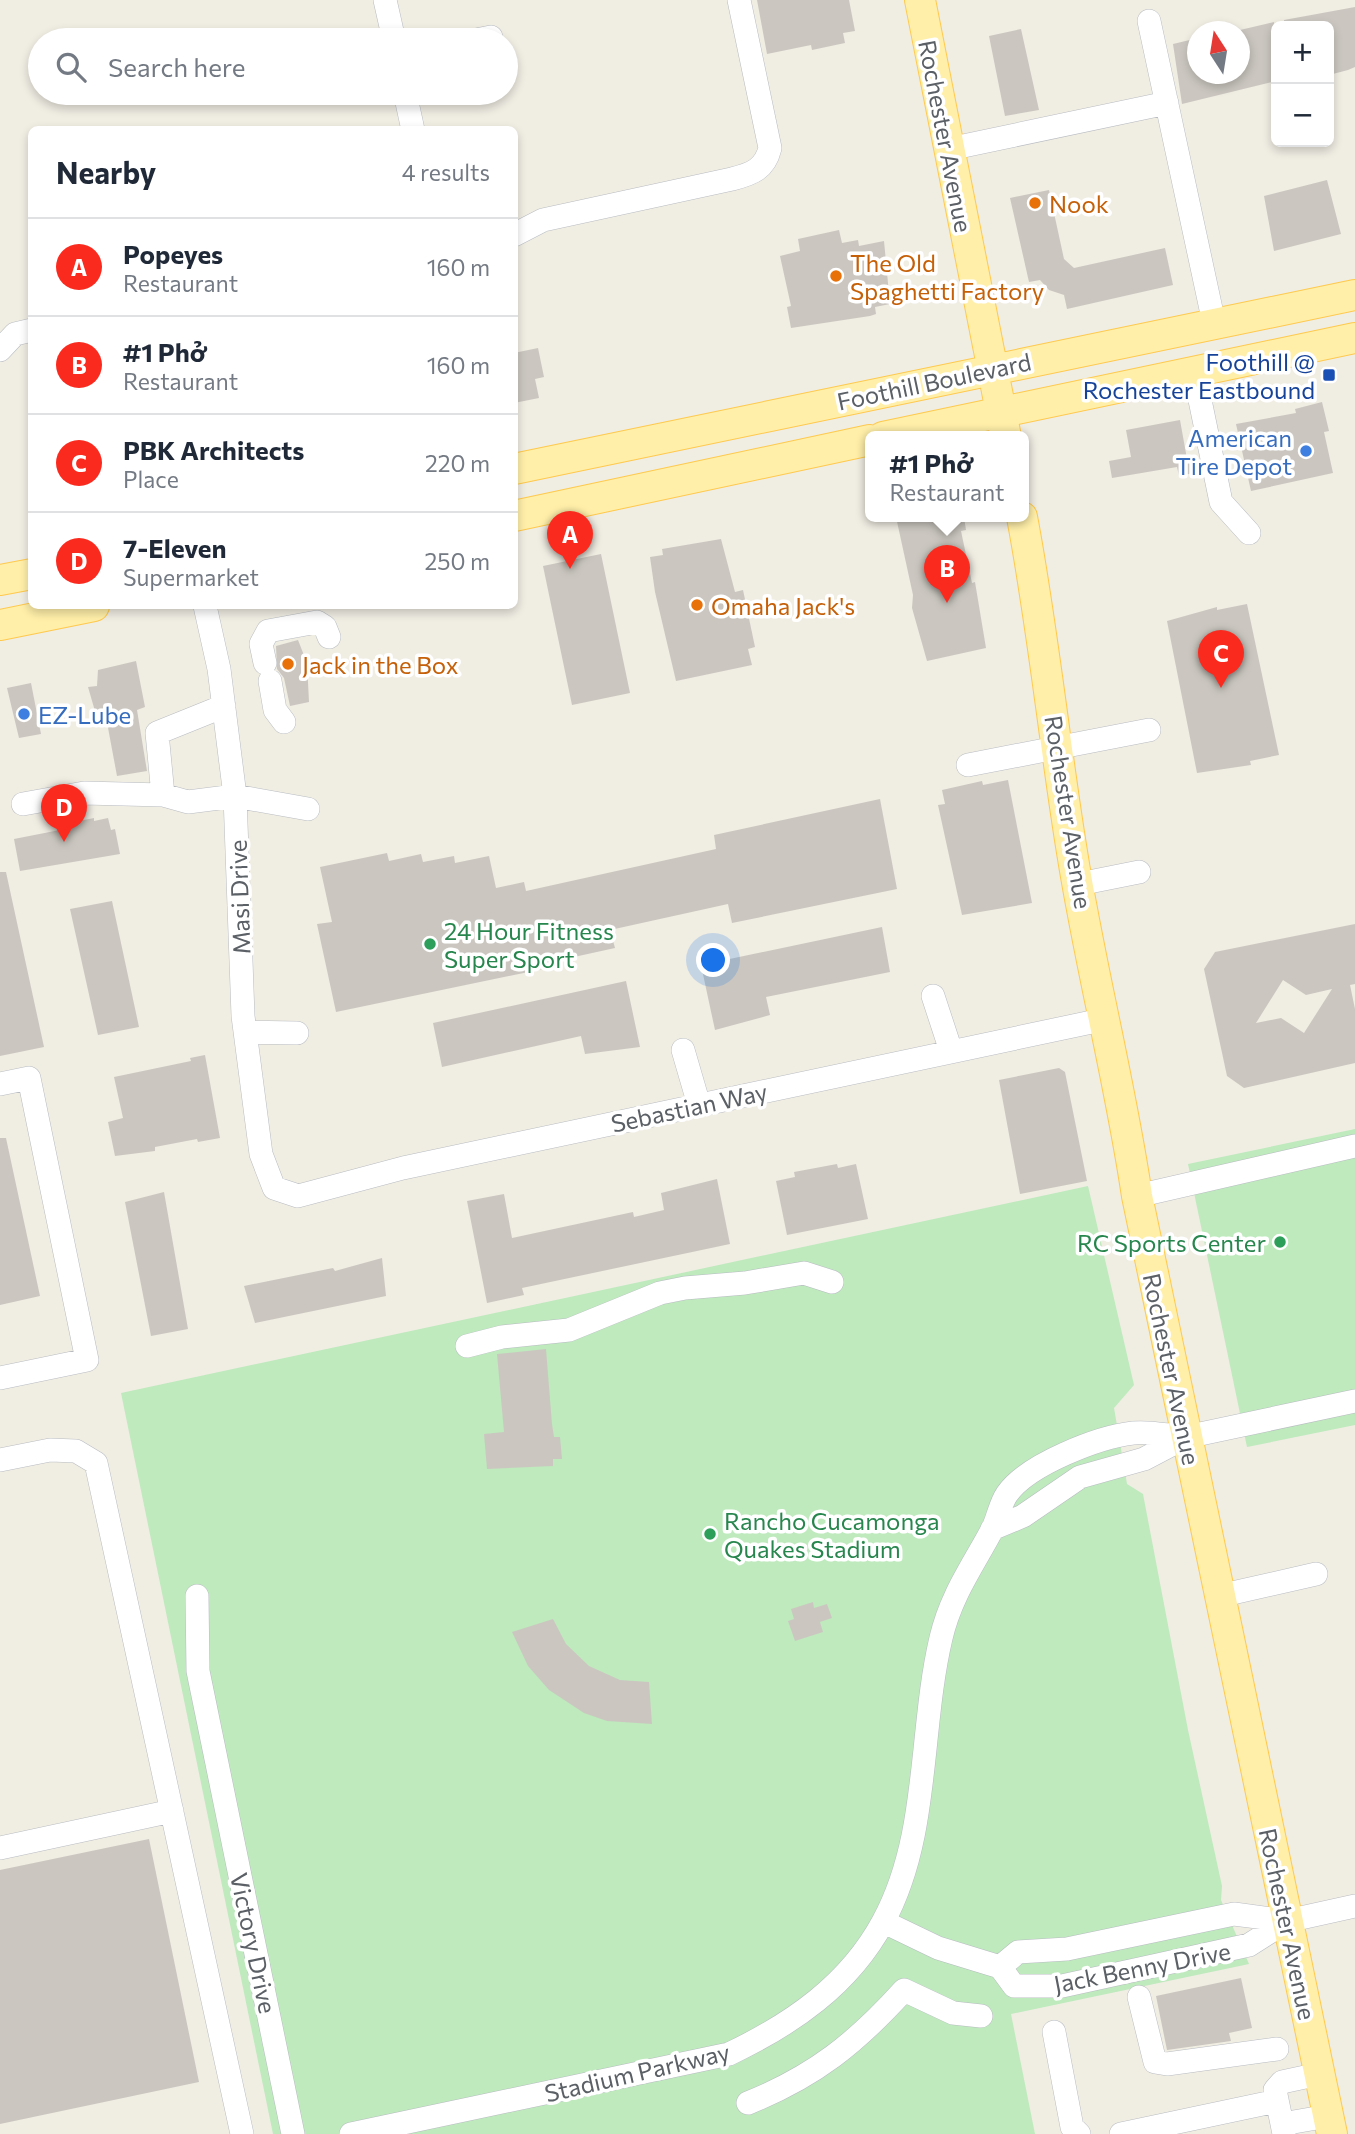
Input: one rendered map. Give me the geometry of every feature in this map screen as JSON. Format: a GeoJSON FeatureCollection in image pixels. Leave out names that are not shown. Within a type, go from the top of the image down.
{"type":"FeatureCollection","features":[{"type":"Feature","properties":{"kind":"main road","name":"Rochester Avenue"},"geometry":{"type":"LineString","coordinates":[[920,0],[1003,424]]}},
{"type":"Feature","properties":{"kind":"main road","name":"Foothill Boulevard"},"geometry":{"type":"LineString","coordinates":[[518,468],[1355,295]]}},
{"type":"Feature","properties":{"kind":"main road","name":"Foothill Boulevard"},"geometry":{"type":"LineString","coordinates":[[938,431],[1003,424],[1194,372],[1355,338]]}},
{"type":"Feature","properties":{"kind":"main road","name":"Foothill Boulevard"},"geometry":{"type":"LineString","coordinates":[[518,515],[865,441]]}},
{"type":"Feature","properties":{"kind":"main road","name":"Rochester Avenue"},"geometry":{"type":"LineString","coordinates":[[1023,522],[1040,607],[1057,747],[1079,884],[1125,1112],[1137,1196],[1330,2125]]}},
{"type":"Feature","properties":{"kind":"main road"},"geometry":{"type":"LineString","coordinates":[[0,580],[28,575]]}},
{"type":"Feature","properties":{"kind":"main road"},"geometry":{"type":"LineString","coordinates":[[0,625],[79,609]]}},
{"type":"Feature","properties":{"kind":"street"},"geometry":{"type":"LineString","coordinates":[[385,0],[391,28]]}},
{"type":"Feature","properties":{"kind":"street"},"geometry":{"type":"LineString","coordinates":[[518,233],[543,220],[732,179],[759,169],[767,160],[770,148],[739,0]]}},
{"type":"Feature","properties":{"kind":"street"},"geometry":{"type":"LineString","coordinates":[[1149,21],[1214,323]]}},
{"type":"Feature","properties":{"kind":"street"},"geometry":{"type":"LineString","coordinates":[[949,149],[1167,103]]}},
{"type":"Feature","properties":{"kind":"street"},"geometry":{"type":"LineString","coordinates":[[408,105],[412,126]]}},
{"type":"Feature","properties":{"kind":"street"},"geometry":{"type":"LineString","coordinates":[[0,351],[15,334],[28,331]]}},
{"type":"Feature","properties":{"kind":"street"},"geometry":{"type":"LineString","coordinates":[[1194,372],[1221,502],[1249,533]]}},
{"type":"Feature","properties":{"kind":"street","name":"Masi Drive"},"geometry":{"type":"LineString","coordinates":[[206,609],[224,706],[235,796],[246,1032],[261,1154],[274,1188]]}},
{"type":"Feature","properties":{"kind":"street"},"geometry":{"type":"LineString","coordinates":[[285,722],[275,710],[261,644],[268,631],[317,622],[325,627],[329,637]]}},
{"type":"Feature","properties":{"kind":"street"},"geometry":{"type":"LineString","coordinates":[[163,795],[157,733],[224,706]]}},
{"type":"Feature","properties":{"kind":"street"},"geometry":{"type":"LineString","coordinates":[[968,765],[1149,730]]}},
{"type":"Feature","properties":{"kind":"street"},"geometry":{"type":"LineString","coordinates":[[23,804],[84,793],[163,795],[188,802],[235,796],[307,809]]}},
{"type":"Feature","properties":{"kind":"street"},"geometry":{"type":"LineString","coordinates":[[1079,884],[1139,872]]}},
{"type":"Feature","properties":{"kind":"street"},"geometry":{"type":"LineString","coordinates":[[933,996],[951,1051]]}},
{"type":"Feature","properties":{"kind":"street","name":"Sebastian Way"},"geometry":{"type":"LineString","coordinates":[[274,1188],[298,1196],[402,1168],[1106,1019]]}},
{"type":"Feature","properties":{"kind":"street"},"geometry":{"type":"LineString","coordinates":[[246,1032],[297,1033]]}},
{"type":"Feature","properties":{"kind":"street"},"geometry":{"type":"LineString","coordinates":[[683,1050],[699,1105]]}},
{"type":"Feature","properties":{"kind":"street"},"geometry":{"type":"LineString","coordinates":[[0,1084],[29,1078],[87,1360],[0,1378]]}},
{"type":"Feature","properties":{"kind":"street"},"geometry":{"type":"LineString","coordinates":[[1137,1196],[1355,1146]]}},
{"type":"Feature","properties":{"kind":"street"},"geometry":{"type":"LineString","coordinates":[[467,1346],[502,1337],[569,1330],[647,1298],[685,1288],[745,1283],[804,1273],[832,1282]]}},
{"type":"Feature","properties":{"kind":"street","name":"Stadium Parkway"},"geometry":{"type":"LineString","coordinates":[[351,2134],[729,2054],[780,2028],[815,2003],[850,1969],[884,1922],[903,1874],[912,1837],[941,1638],[964,1574],[992,1529],[1007,1493],[1037,1470],[1081,1446],[1136,1433],[1186,1437],[1355,1401]]}},
{"type":"Feature","properties":{"kind":"street"},"geometry":{"type":"LineString","coordinates":[[0,1460],[50,1450],[76,1451],[96,1463],[242,2134]]}},
{"type":"Feature","properties":{"kind":"street"},"geometry":{"type":"LineString","coordinates":[[1219,1596],[1317,1574]]}},
{"type":"Feature","properties":{"kind":"street","name":"Victory Drive"},"geometry":{"type":"LineString","coordinates":[[197,1595],[198,1671],[293,2134]]}},
{"type":"Feature","properties":{"kind":"street"},"geometry":{"type":"LineString","coordinates":[[0,1848],[172,1811]]}},
{"type":"Feature","properties":{"kind":"street","name":"Jack Benny Drive"},"geometry":{"type":"LineString","coordinates":[[884,1922],[938,1948],[1000,1967],[1014,1986],[1062,1986],[1249,1945],[1287,1921],[1355,1906]]}},
{"type":"Feature","properties":{"kind":"street","name":"Jack Benny Drive"},"geometry":{"type":"LineString","coordinates":[[1000,1967],[1017,1952],[1067,1949],[1234,1914],[1287,1921]]}},
{"type":"Feature","properties":{"kind":"street"},"geometry":{"type":"LineString","coordinates":[[748,2103],[838,2056],[870,2028],[904,1990],[953,2013],[981,2015]]}},
{"type":"Feature","properties":{"kind":"street"},"geometry":{"type":"LineString","coordinates":[[1139,1997],[1155,2062],[1167,2064],[1277,2049],[1312,2040]]}},
{"type":"Feature","properties":{"kind":"street"},"geometry":{"type":"LineString","coordinates":[[1054,2032],[1072,2127],[1079,2134]]}},
{"type":"Feature","properties":{"kind":"street"},"geometry":{"type":"LineString","coordinates":[[1277,2049],[1270,2060],[1283,2129],[1330,2125]]}},
{"type":"Feature","properties":{"kind":"street"},"geometry":{"type":"LineString","coordinates":[[1276,2095],[1282,2081],[1319,2074]]}},
{"type":"Feature","properties":{"kind":"street"},"geometry":{"type":"LineString","coordinates":[[1121,2134],[1276,2095]]}},
{"type":"Feature","properties":{"kind":"green space","name":"RC Sports Center"},"geometry":{"type":"Polygon","coordinates":[[[1355,1129],[1355,1425],[1247,1447],[1188,1164],[1355,1129]]]}},
{"type":"Feature","properties":{"kind":"green space"},"geometry":{"type":"Polygon","coordinates":[[[1088,1186],[1134,1385],[1114,1408],[1127,1484],[1143,1494],[1188,1730],[1222,1886],[1221,1900],[1249,1964],[1011,2014],[1035,2134],[273,2134],[121,1393],[1088,1186]]]}},
{"type":"Feature","properties":{"kind":"building"},"geometry":{"type":"Polygon","coordinates":[[[757,0],[849,0],[855,31],[843,33],[845,43],[812,50],[811,45],[767,54],[757,0]]]}},
{"type":"Feature","properties":{"kind":"building"},"geometry":{"type":"Polygon","coordinates":[[[1355,7],[1355,67],[1334,74],[1334,21],[1284,20],[1355,7]]]}},
{"type":"Feature","properties":{"kind":"building"},"geometry":{"type":"Polygon","coordinates":[[[1271,23],[1271,82],[1182,104],[1173,44],[1187,41],[1187,84],[1250,84],[1250,28],[1271,23]]]}},
{"type":"Feature","properties":{"kind":"building"},"geometry":{"type":"Polygon","coordinates":[[[1021,29],[1039,110],[1005,116],[989,36],[1021,29]]]}},
{"type":"Feature","properties":{"kind":"building"},"geometry":{"type":"Polygon","coordinates":[[[1327,180],[1341,234],[1274,251],[1264,196],[1327,180]]]}},
{"type":"Feature","properties":{"kind":"building"},"geometry":{"type":"Polygon","coordinates":[[[1049,190],[1064,259],[1074,268],[1165,248],[1173,285],[1067,309],[1064,295],[1049,290],[1040,280],[1029,282],[1010,198],[1049,190]]]}},
{"type":"Feature","properties":{"kind":"building","name":"The Old Spaghetti Factory"},"geometry":{"type":"Polygon","coordinates":[[[839,230],[842,243],[858,240],[859,246],[884,241],[890,304],[875,307],[876,314],[870,316],[791,328],[787,307],[791,306],[780,256],[800,251],[798,239],[839,230]]]}},
{"type":"Feature","properties":{"kind":"building"},"geometry":{"type":"Polygon","coordinates":[[[538,348],[544,377],[535,379],[539,398],[518,402],[518,352],[538,348]]]}},
{"type":"Feature","properties":{"kind":"building"},"geometry":{"type":"Polygon","coordinates":[[[1322,402],[1329,431],[1324,432],[1333,473],[1251,491],[1236,424],[1296,413],[1295,409],[1322,402]]]}},
{"type":"Feature","properties":{"kind":"building"},"geometry":{"type":"Polygon","coordinates":[[[1180,420],[1187,459],[1191,459],[1194,473],[1179,476],[1177,467],[1112,478],[1109,461],[1131,457],[1126,430],[1180,420]]]}},
{"type":"Feature","properties":{"kind":"building"},"geometry":{"type":"Polygon","coordinates":[[[897,522],[965,522],[966,530],[961,531],[972,583],[975,582],[986,648],[927,661],[912,608],[913,595],[897,522]]]}},
{"type":"Feature","properties":{"kind":"building"},"geometry":{"type":"Polygon","coordinates":[[[721,539],[735,592],[743,590],[755,647],[748,649],[752,665],[676,681],[655,592],[650,557],[663,555],[662,549],[721,539]]]}},
{"type":"Feature","properties":{"kind":"building"},"geometry":{"type":"Polygon","coordinates":[[[601,554],[630,693],[572,705],[543,566],[601,554]]]}},
{"type":"Feature","properties":{"kind":"building"},"geometry":{"type":"Polygon","coordinates":[[[1247,604],[1279,755],[1250,761],[1251,765],[1197,773],[1167,621],[1217,607],[1217,610],[1247,604]]]}},
{"type":"Feature","properties":{"kind":"building"},"geometry":{"type":"Polygon","coordinates":[[[298,640],[307,663],[309,702],[290,706],[284,678],[277,669],[276,646],[298,640]]]}},
{"type":"Feature","properties":{"kind":"building"},"geometry":{"type":"Polygon","coordinates":[[[136,661],[145,707],[137,710],[147,771],[117,776],[106,717],[97,718],[88,687],[97,686],[98,670],[136,661]]]}},
{"type":"Feature","properties":{"kind":"building"},"geometry":{"type":"Polygon","coordinates":[[[31,683],[41,734],[19,738],[7,688],[31,683]]]}},
{"type":"Feature","properties":{"kind":"building"},"geometry":{"type":"Polygon","coordinates":[[[1008,780],[1032,903],[962,915],[938,805],[945,804],[942,790],[982,781],[983,785],[1008,780]]]}},
{"type":"Feature","properties":{"kind":"building"},"geometry":{"type":"Polygon","coordinates":[[[880,799],[897,889],[732,923],[728,904],[610,930],[615,948],[542,964],[543,969],[336,1012],[317,924],[332,922],[320,867],[387,853],[389,861],[421,854],[423,862],[454,856],[455,863],[489,856],[496,888],[524,882],[526,891],[716,849],[714,835],[880,799]]]}},
{"type":"Feature","properties":{"kind":"building"},"geometry":{"type":"Polygon","coordinates":[[[94,818],[94,821],[108,818],[111,830],[115,829],[120,854],[20,871],[14,839],[70,828],[69,823],[94,818]]]}},
{"type":"Feature","properties":{"kind":"building"},"geometry":{"type":"Polygon","coordinates":[[[0,872],[6,872],[44,1047],[0,1056],[0,872]]]}},
{"type":"Feature","properties":{"kind":"building"},"geometry":{"type":"Polygon","coordinates":[[[112,901],[139,1027],[98,1035],[70,909],[112,901]]]}},
{"type":"Feature","properties":{"kind":"building"},"geometry":{"type":"Polygon","coordinates":[[[1355,924],[1355,984],[1350,985],[1355,1009],[1355,1063],[1244,1088],[1227,1076],[1204,969],[1215,952],[1355,924]],[[1283,980],[1256,1023],[1281,1018],[1304,1033],[1332,989],[1306,995],[1283,980]]]}},
{"type":"Feature","properties":{"kind":"building"},"geometry":{"type":"Polygon","coordinates":[[[882,927],[890,972],[766,997],[770,1015],[715,1030],[701,965],[882,927]]]}},
{"type":"Feature","properties":{"kind":"building"},"geometry":{"type":"Polygon","coordinates":[[[626,981],[640,1047],[585,1054],[581,1036],[442,1067],[433,1023],[626,981]]]}},
{"type":"Feature","properties":{"kind":"building"},"geometry":{"type":"Polygon","coordinates":[[[205,1055],[220,1138],[198,1142],[197,1139],[155,1147],[155,1151],[115,1156],[108,1122],[123,1118],[114,1077],[191,1061],[190,1058],[205,1055]]]}},
{"type":"Feature","properties":{"kind":"building"},"geometry":{"type":"Polygon","coordinates":[[[1059,1068],[1065,1072],[1087,1181],[1020,1194],[999,1080],[1059,1068]]]}},
{"type":"Feature","properties":{"kind":"building"},"geometry":{"type":"Polygon","coordinates":[[[0,1138],[6,1138],[40,1296],[0,1305],[0,1138]]]}},
{"type":"Feature","properties":{"kind":"building"},"geometry":{"type":"Polygon","coordinates":[[[837,1164],[838,1168],[856,1164],[868,1219],[787,1235],[776,1181],[795,1177],[794,1172],[837,1164]]]}},
{"type":"Feature","properties":{"kind":"building"},"geometry":{"type":"Polygon","coordinates":[[[717,1179],[730,1244],[522,1288],[524,1295],[487,1303],[467,1201],[504,1194],[512,1238],[633,1212],[634,1217],[664,1210],[661,1193],[717,1179]]]}},
{"type":"Feature","properties":{"kind":"building"},"geometry":{"type":"Polygon","coordinates":[[[164,1192],[188,1329],[151,1336],[125,1202],[164,1192]]]}},
{"type":"Feature","properties":{"kind":"building"},"geometry":{"type":"Polygon","coordinates":[[[382,1258],[386,1296],[255,1323],[244,1286],[333,1268],[335,1271],[382,1258]]]}},
{"type":"Feature","properties":{"kind":"building"},"geometry":{"type":"Polygon","coordinates":[[[546,1349],[552,1424],[554,1437],[560,1437],[562,1459],[553,1459],[553,1466],[487,1469],[484,1434],[504,1432],[497,1354],[546,1349]]]}},
{"type":"Feature","properties":{"kind":"building"},"geometry":{"type":"Polygon","coordinates":[[[813,1602],[814,1608],[827,1604],[832,1618],[820,1622],[823,1632],[795,1641],[788,1621],[794,1619],[791,1609],[813,1602]]]}},
{"type":"Feature","properties":{"kind":"building"},"geometry":{"type":"Polygon","coordinates":[[[553,1619],[566,1644],[589,1666],[620,1680],[649,1682],[652,1724],[607,1721],[584,1713],[549,1690],[528,1666],[512,1632],[553,1619]]]}},
{"type":"Feature","properties":{"kind":"building"},"geometry":{"type":"Polygon","coordinates":[[[149,1839],[199,2082],[0,2124],[0,1870],[149,1839]]]}},
{"type":"Feature","properties":{"kind":"building"},"geometry":{"type":"Polygon","coordinates":[[[1241,1978],[1252,2028],[1229,2033],[1231,2041],[1167,2050],[1156,1996],[1241,1978]]]}},
{"type":"Feature","properties":{"kind":"place","name":"Nook"},"geometry":{"type":"Point","coordinates":[1035,203]}},
{"type":"Feature","properties":{"kind":"place","name":"The Old Spaghetti Factory"},"geometry":{"type":"Point","coordinates":[836,276]}},
{"type":"Feature","properties":{"kind":"place","name":"Foothill @ Rochester Eastbound"},"geometry":{"type":"Point","coordinates":[1329,375]}},
{"type":"Feature","properties":{"kind":"place","name":"American Tire Depot"},"geometry":{"type":"Point","coordinates":[1306,451]}},
{"type":"Feature","properties":{"kind":"place","name":"Popeyes"},"geometry":{"type":"Point","coordinates":[570,569]}},
{"type":"Feature","properties":{"kind":"place","name":"#1 Phở"},"geometry":{"type":"Point","coordinates":[947,603]}},
{"type":"Feature","properties":{"kind":"place","name":"Omaha Jack's"},"geometry":{"type":"Point","coordinates":[697,605]}},
{"type":"Feature","properties":{"kind":"place","name":"Jack in the Box"},"geometry":{"type":"Point","coordinates":[288,664]}},
{"type":"Feature","properties":{"kind":"place","name":"PBK Architects"},"geometry":{"type":"Point","coordinates":[1221,688]}},
{"type":"Feature","properties":{"kind":"place","name":"EZ-Lube"},"geometry":{"type":"Point","coordinates":[24,714]}},
{"type":"Feature","properties":{"kind":"place","name":"7-Eleven"},"geometry":{"type":"Point","coordinates":[64,842]}},
{"type":"Feature","properties":{"kind":"place","name":"24 Hour Fitness Super Sport"},"geometry":{"type":"Point","coordinates":[430,944]}},
{"type":"Feature","properties":{"kind":"place","name":"RC Sports Center"},"geometry":{"type":"Point","coordinates":[1280,1242]}},
{"type":"Feature","properties":{"kind":"place","name":"Rancho Cucamonga Quakes Stadium"},"geometry":{"type":"Point","coordinates":[710,1534]}}]}
